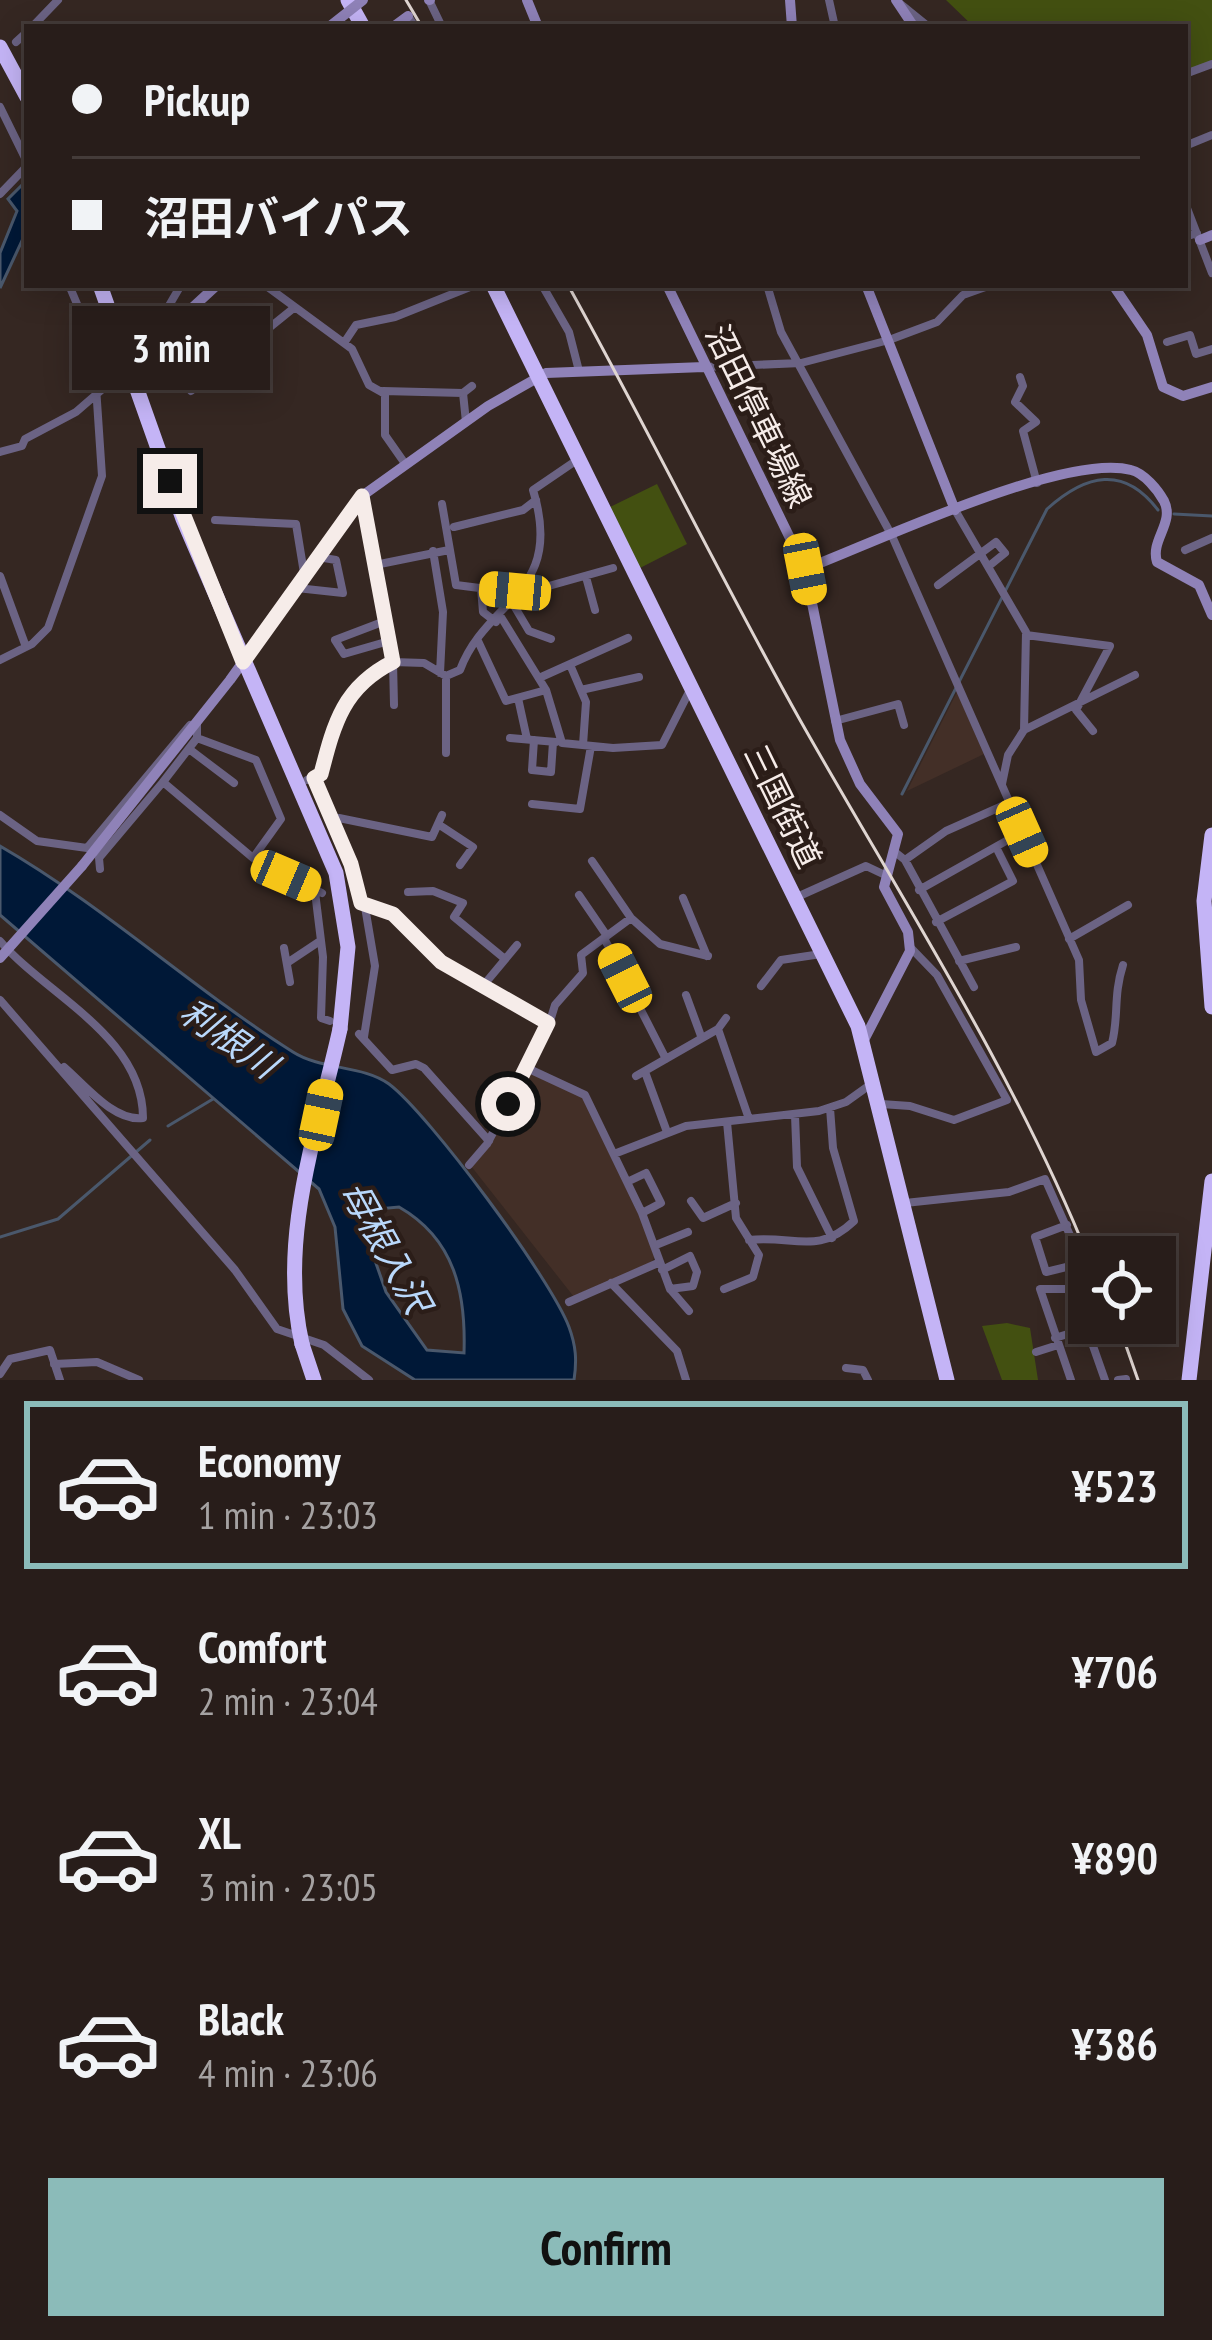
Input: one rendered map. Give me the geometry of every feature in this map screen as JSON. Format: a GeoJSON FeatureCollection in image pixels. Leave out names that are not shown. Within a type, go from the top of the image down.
{"type":"FeatureCollection","features":[{"type":"Feature","properties":{"kind":"highway"},"geometry":{"type":"LineString","coordinates":[[8,45],[24,89]]}},
{"type":"Feature","properties":{"kind":"highway"},"geometry":{"type":"LineString","coordinates":[[101,288],[183,519],[340,888],[348,947],[294,1240],[293,1289],[314,1380]]}},
{"type":"Feature","properties":{"kind":"highway","name":"三国街道"},"geometry":{"type":"LineString","coordinates":[[495,288],[864,1040],[947,1380]]}},
{"type":"Feature","properties":{"kind":"highway"},"geometry":{"type":"LineString","coordinates":[[1212,835],[1204,901],[1212,1007]]}},
{"type":"Feature","properties":{"kind":"highway"},"geometry":{"type":"LineString","coordinates":[[1190,1380],[1212,1181]]}},
{"type":"Feature","properties":{"kind":"street"},"geometry":{"type":"LineString","coordinates":[[34,24],[58,0]]}},
{"type":"Feature","properties":{"kind":"street"},"geometry":{"type":"LineString","coordinates":[[896,1],[925,24]]}},
{"type":"Feature","properties":{"kind":"street"},"geometry":{"type":"LineString","coordinates":[[0,106],[24,158]]}},
{"type":"Feature","properties":{"kind":"street"},"geometry":{"type":"LineString","coordinates":[[0,194],[24,167]]}},
{"type":"Feature","properties":{"kind":"street"},"geometry":{"type":"LineString","coordinates":[[1188,208],[1203,236],[1212,273]]}},
{"type":"Feature","properties":{"kind":"street"},"geometry":{"type":"LineString","coordinates":[[0,660],[26,647],[48,628],[102,476],[93,342],[70,288]]}},
{"type":"Feature","properties":{"kind":"street"},"geometry":{"type":"LineString","coordinates":[[160,321],[179,288]]}},
{"type":"Feature","properties":{"kind":"street"},"geometry":{"type":"LineString","coordinates":[[0,452],[22,446],[25,439],[76,412],[214,288]]}},
{"type":"Feature","properties":{"kind":"street"},"geometry":{"type":"LineString","coordinates":[[269,288],[352,349],[369,385],[382,391],[467,389],[466,422]]}},
{"type":"Feature","properties":{"kind":"street"},"geometry":{"type":"LineString","coordinates":[[344,343],[356,325],[395,317],[468,288]]}},
{"type":"Feature","properties":{"kind":"street"},"geometry":{"type":"LineString","coordinates":[[544,288],[569,332],[579,370]]}},
{"type":"Feature","properties":{"kind":"street","name":"沼田停車場線"},"geometry":{"type":"LineString","coordinates":[[668,288],[805,569],[836,721],[860,784],[896,828],[900,856]]}},
{"type":"Feature","properties":{"kind":"street"},"geometry":{"type":"LineString","coordinates":[[768,288],[781,332],[892,536],[1070,939],[1082,974],[1081,1000],[1096,1052],[1112,1043],[1117,1024],[1114,994],[1123,965]]}},
{"type":"Feature","properties":{"kind":"street"},"geometry":{"type":"LineString","coordinates":[[867,288],[955,510],[1026,635],[1024,730],[1008,755],[1002,785]]}},
{"type":"Feature","properties":{"kind":"street"},"geometry":{"type":"LineString","coordinates":[[0,958],[82,866],[197,722],[362,496],[466,422],[539,376],[579,370],[801,363],[937,322],[963,295],[983,288]]}},
{"type":"Feature","properties":{"kind":"street"},"geometry":{"type":"LineString","coordinates":[[1115,288],[1147,335],[1163,387],[1183,396],[1212,387]]}},
{"type":"Feature","properties":{"kind":"street"},"geometry":{"type":"LineString","coordinates":[[191,391],[295,307]]}},
{"type":"Feature","properties":{"kind":"street"},"geometry":{"type":"LineString","coordinates":[[1167,342],[1190,334],[1196,354],[1212,349]]}},
{"type":"Feature","properties":{"kind":"street"},"geometry":{"type":"LineString","coordinates":[[1020,377],[1023,386],[1015,402],[1036,422],[1023,431],[1037,482]]}},
{"type":"Feature","properties":{"kind":"street"},"geometry":{"type":"LineString","coordinates":[[382,391],[385,435],[406,465]]}},
{"type":"Feature","properties":{"kind":"street"},"geometry":{"type":"LineString","coordinates":[[489,1141],[424,1068],[416,1064],[392,1070],[362,1035],[375,966],[361,891],[334,822],[310,779],[321,774],[334,719],[350,693],[393,662],[424,663],[443,674],[460,670],[478,641],[513,604],[544,538],[536,487],[579,459]]}},
{"type":"Feature","properties":{"kind":"street"},"geometry":{"type":"LineString","coordinates":[[805,569],[1037,482],[1085,471],[1138,472],[1166,503],[1166,521],[1154,546],[1157,562],[1198,585],[1212,615]]}},
{"type":"Feature","properties":{"kind":"street"},"geometry":{"type":"LineString","coordinates":[[362,496],[393,662],[394,705]]}},
{"type":"Feature","properties":{"kind":"street"},"geometry":{"type":"LineString","coordinates":[[454,527],[523,510],[536,500]]}},
{"type":"Feature","properties":{"kind":"street"},"geometry":{"type":"LineString","coordinates":[[442,504],[456,586],[538,589],[613,568]]}},
{"type":"Feature","properties":{"kind":"street"},"geometry":{"type":"LineString","coordinates":[[215,520],[296,524],[304,573]]}},
{"type":"Feature","properties":{"kind":"street"},"geometry":{"type":"LineString","coordinates":[[1185,550],[1212,538]]}},
{"type":"Feature","properties":{"kind":"street"},"geometry":{"type":"LineString","coordinates":[[938,585],[996,542],[1005,553],[989,566]]}},
{"type":"Feature","properties":{"kind":"street"},"geometry":{"type":"LineString","coordinates":[[433,550],[443,612],[446,753]]}},
{"type":"Feature","properties":{"kind":"street"},"geometry":{"type":"LineString","coordinates":[[375,565],[449,550]]}},
{"type":"Feature","properties":{"kind":"street"},"geometry":{"type":"LineString","coordinates":[[293,588],[344,592],[336,560],[316,557]]}},
{"type":"Feature","properties":{"kind":"street"},"geometry":{"type":"LineString","coordinates":[[0,576],[26,647]]}},
{"type":"Feature","properties":{"kind":"street"},"geometry":{"type":"LineString","coordinates":[[586,577],[596,610]]}},
{"type":"Feature","properties":{"kind":"street"},"geometry":{"type":"LineString","coordinates":[[481,588],[483,613],[499,620],[545,690],[558,742],[550,772],[532,770],[530,740],[518,698]]}},
{"type":"Feature","properties":{"kind":"street"},"geometry":{"type":"LineString","coordinates":[[513,604],[529,632],[551,639]]}},
{"type":"Feature","properties":{"kind":"street"},"geometry":{"type":"LineString","coordinates":[[385,621],[334,640],[344,654],[389,641]]}},
{"type":"Feature","properties":{"kind":"street"},"geometry":{"type":"LineString","coordinates":[[1026,635],[1110,646],[1104,666],[1077,705]]}},
{"type":"Feature","properties":{"kind":"street"},"geometry":{"type":"LineString","coordinates":[[539,678],[628,638]]}},
{"type":"Feature","properties":{"kind":"street"},"geometry":{"type":"LineString","coordinates":[[478,641],[506,701],[545,690]]}},
{"type":"Feature","properties":{"kind":"street"},"geometry":{"type":"LineString","coordinates":[[532,804],[580,809],[586,702],[571,667]]}},
{"type":"Feature","properties":{"kind":"street"},"geometry":{"type":"LineString","coordinates":[[1024,730],[1135,675]]}},
{"type":"Feature","properties":{"kind":"street"},"geometry":{"type":"LineString","coordinates":[[581,690],[639,677]]}},
{"type":"Feature","properties":{"kind":"street"},"geometry":{"type":"LineString","coordinates":[[510,738],[587,746],[662,745],[692,688]]}},
{"type":"Feature","properties":{"kind":"street"},"geometry":{"type":"LineString","coordinates":[[836,721],[898,704],[904,725]]}},
{"type":"Feature","properties":{"kind":"street"},"geometry":{"type":"LineString","coordinates":[[1077,705],[1094,731]]}},
{"type":"Feature","properties":{"kind":"street"},"geometry":{"type":"LineString","coordinates":[[98,861],[197,738],[197,722]]}},
{"type":"Feature","properties":{"kind":"street"},"geometry":{"type":"LineString","coordinates":[[0,815],[37,841],[87,848],[183,728],[197,722]]}},
{"type":"Feature","properties":{"kind":"street"},"geometry":{"type":"LineString","coordinates":[[197,738],[256,760],[272,794],[281,818],[253,858]]}},
{"type":"Feature","properties":{"kind":"street"},"geometry":{"type":"LineString","coordinates":[[189,749],[234,783]]}},
{"type":"Feature","properties":{"kind":"street"},"geometry":{"type":"LineString","coordinates":[[163,782],[253,858],[319,892],[321,1018],[335,1025]]}},
{"type":"Feature","properties":{"kind":"street"},"geometry":{"type":"LineString","coordinates":[[272,794],[282,790]]}},
{"type":"Feature","properties":{"kind":"street"},"geometry":{"type":"LineString","coordinates":[[864,1040],[910,946],[908,932],[884,887],[885,875],[900,856],[1009,803]]}},
{"type":"Feature","properties":{"kind":"street"},"geometry":{"type":"LineString","coordinates":[[334,822],[339,818],[432,837],[440,820],[473,847],[460,865]]}},
{"type":"Feature","properties":{"kind":"street"},"geometry":{"type":"LineString","coordinates":[[919,890],[1022,832]]}},
{"type":"Feature","properties":{"kind":"street"},"geometry":{"type":"LineString","coordinates":[[936,922],[1013,881],[996,847]]}},
{"type":"Feature","properties":{"kind":"street"},"geometry":{"type":"LineString","coordinates":[[900,856],[974,987]]}},
{"type":"Feature","properties":{"kind":"street"},"geometry":{"type":"LineString","coordinates":[[592,861],[632,918],[660,944],[708,956],[683,898]]}},
{"type":"Feature","properties":{"kind":"street"},"geometry":{"type":"LineString","coordinates":[[796,898],[866,866],[885,875]]}},
{"type":"Feature","properties":{"kind":"street"},"geometry":{"type":"LineString","coordinates":[[408,892],[433,892],[463,903],[454,917],[506,959]]}},
{"type":"Feature","properties":{"kind":"street"},"geometry":{"type":"LineString","coordinates":[[579,895],[606,937],[666,1059]]}},
{"type":"Feature","properties":{"kind":"street"},"geometry":{"type":"LineString","coordinates":[[361,904],[393,914],[424,949],[548,1023]]}},
{"type":"Feature","properties":{"kind":"street"},"geometry":{"type":"LineString","coordinates":[[1070,939],[1128,905]]}},
{"type":"Feature","properties":{"kind":"street"},"geometry":{"type":"LineString","coordinates":[[469,1165],[489,1141],[555,1005],[583,974],[581,955],[632,918]]}},
{"type":"Feature","properties":{"kind":"street"},"geometry":{"type":"LineString","coordinates":[[286,963],[310,952],[321,940]]}},
{"type":"Feature","properties":{"kind":"street"},"geometry":{"type":"LineString","coordinates":[[0,941],[25,969],[69,997],[118,1055],[140,1084],[143,1118],[130,1120],[112,1108],[44,1050]]}},
{"type":"Feature","properties":{"kind":"street"},"geometry":{"type":"LineString","coordinates":[[482,987],[518,945]]}},
{"type":"Feature","properties":{"kind":"street"},"geometry":{"type":"LineString","coordinates":[[881,1104],[910,1106],[953,1120],[1007,1100],[937,975],[910,946]]}},
{"type":"Feature","properties":{"kind":"street"},"geometry":{"type":"LineString","coordinates":[[958,961],[1016,947]]}},
{"type":"Feature","properties":{"kind":"street"},"geometry":{"type":"LineString","coordinates":[[284,949],[290,982]]}},
{"type":"Feature","properties":{"kind":"street"},"geometry":{"type":"LineString","coordinates":[[760,986],[781,960],[823,953]]}},
{"type":"Feature","properties":{"kind":"street"},"geometry":{"type":"LineString","coordinates":[[686,995],[701,1036]]}},
{"type":"Feature","properties":{"kind":"street"},"geometry":{"type":"LineString","coordinates":[[0,1000],[235,1270],[277,1329],[324,1345],[369,1380]]}},
{"type":"Feature","properties":{"kind":"street"},"geometry":{"type":"LineString","coordinates":[[667,1132],[640,1074],[718,1029],[726,1018]]}},
{"type":"Feature","properties":{"kind":"street"},"geometry":{"type":"LineString","coordinates":[[718,1029],[749,1119]]}},
{"type":"Feature","properties":{"kind":"street"},"geometry":{"type":"LineString","coordinates":[[527,1068],[585,1095],[642,1213],[670,1289],[688,1311]]}},
{"type":"Feature","properties":{"kind":"street"},"geometry":{"type":"LineString","coordinates":[[614,1154],[667,1132],[830,1108],[875,1081]]}},
{"type":"Feature","properties":{"kind":"street"},"geometry":{"type":"LineString","coordinates":[[749,1240],[785,1236],[806,1245],[832,1238],[851,1225],[855,1213],[833,1148],[830,1108]]}},
{"type":"Feature","properties":{"kind":"street"},"geometry":{"type":"LineString","coordinates":[[795,1115],[797,1167],[832,1238]]}},
{"type":"Feature","properties":{"kind":"street"},"geometry":{"type":"LineString","coordinates":[[724,1289],[752,1277],[759,1255],[736,1218],[727,1122]]}},
{"type":"Feature","properties":{"kind":"street"},"geometry":{"type":"LineString","coordinates":[[627,1182],[646,1173],[661,1203],[642,1213]]}},
{"type":"Feature","properties":{"kind":"street"},"geometry":{"type":"LineString","coordinates":[[905,1203],[1010,1192],[1045,1179],[1073,1236]]}},
{"type":"Feature","properties":{"kind":"street"},"geometry":{"type":"LineString","coordinates":[[691,1201],[703,1218],[736,1203]]}},
{"type":"Feature","properties":{"kind":"street"},"geometry":{"type":"LineString","coordinates":[[1068,1267],[1046,1272],[1035,1237],[1069,1225]]}},
{"type":"Feature","properties":{"kind":"street"},"geometry":{"type":"LineString","coordinates":[[656,1245],[688,1232]]}},
{"type":"Feature","properties":{"kind":"street"},"geometry":{"type":"LineString","coordinates":[[569,1301],[689,1256],[697,1272],[693,1286],[670,1289]]}},
{"type":"Feature","properties":{"kind":"street"},"geometry":{"type":"LineString","coordinates":[[611,1283],[677,1351],[686,1380]]}},
{"type":"Feature","properties":{"kind":"street"},"geometry":{"type":"LineString","coordinates":[[1068,1289],[1040,1289],[1069,1380]]}},
{"type":"Feature","properties":{"kind":"street"},"geometry":{"type":"LineString","coordinates":[[1036,1352],[1068,1337]]}},
{"type":"Feature","properties":{"kind":"street"},"geometry":{"type":"LineString","coordinates":[[1092,1344],[1105,1380]]}},
{"type":"Feature","properties":{"kind":"street"},"geometry":{"type":"LineString","coordinates":[[0,1374],[10,1359],[41,1349],[50,1350],[60,1380]]}},
{"type":"Feature","properties":{"kind":"street"},"geometry":{"type":"LineString","coordinates":[[54,1364],[97,1362],[139,1380]]}},
{"type":"Feature","properties":{"kind":"street"},"geometry":{"type":"LineString","coordinates":[[846,1368],[863,1370],[868,1380]]}},
{"type":"Feature","properties":{"kind":"shaded area"},"geometry":{"type":"Polygon","coordinates":[[[957,692],[984,754],[907,791],[957,692]]]}},
{"type":"Feature","properties":{"kind":"shaded area"},"geometry":{"type":"Polygon","coordinates":[[[530,1071],[581,1095],[656,1250],[652,1263],[574,1297],[471,1166],[530,1071]]]}},
{"type":"Feature","properties":{"kind":"green space"},"geometry":{"type":"Polygon","coordinates":[[[946,0],[1212,0],[1212,63],[1188,72],[1188,24],[971,24],[946,0]]]}},
{"type":"Feature","properties":{"kind":"green space"},"geometry":{"type":"Polygon","coordinates":[[[657,484],[687,544],[638,569],[608,508],[657,484]]]}},
{"type":"Feature","properties":{"kind":"green space"},"geometry":{"type":"Polygon","coordinates":[[[1007,1323],[1030,1328],[1038,1380],[1002,1380],[982,1326],[1007,1323]]]}},
{"type":"Feature","properties":{"kind":"water"},"geometry":{"type":"Polygon","coordinates":[[[24,183],[24,236],[0,288],[0,253],[17,211],[8,199],[24,183]]]}},
{"type":"Feature","properties":{"kind":"water","name":"利根川"},"geometry":{"type":"Polygon","coordinates":[[[0,846],[75,894],[293,1052],[389,1084],[459,1161],[539,1273],[571,1334],[574,1380],[415,1380],[362,1346],[343,1309],[335,1227],[319,1189],[0,915],[0,846]],[[399,1207],[377,1209],[382,1231],[371,1249],[386,1292],[427,1350],[464,1353],[463,1309],[453,1270],[445,1251],[418,1220],[399,1207]]]}},
{"type":"Feature","properties":{"kind":"waterway"},"geometry":{"type":"LineString","coordinates":[[902,794],[1047,509],[1076,488],[1104,479],[1132,486],[1158,510]]}},
{"type":"Feature","properties":{"kind":"waterway"},"geometry":{"type":"LineString","coordinates":[[1174,514],[1212,516]]}},
{"type":"Feature","properties":{"kind":"waterway","name":"母根入沢"},"geometry":{"type":"LineString","coordinates":[[168,1126],[213,1099]]}},
{"type":"Feature","properties":{"kind":"waterway","name":"母根入沢"},"geometry":{"type":"LineString","coordinates":[[0,1237],[58,1219],[150,1140]]}},
{"type":"Feature","properties":{"kind":"railway"},"geometry":{"type":"LineString","coordinates":[[406,0],[420,24]]}},
{"type":"Feature","properties":{"kind":"railway"},"geometry":{"type":"LineString","coordinates":[[570,288],[800,720],[991,1052],[1079,1236]]}},
{"type":"Feature","properties":{"kind":"railway"},"geometry":{"type":"LineString","coordinates":[[1125,1344],[1138,1380]]}},
{"type":"Feature","properties":{"kind":"route"},"geometry":{"type":"LineString","coordinates":[[170,481],[243,662],[362,496],[393,662],[350,693],[334,719],[321,774],[314,778],[351,864],[361,903],[393,914],[441,962],[548,1023],[508,1104]]}}]}
